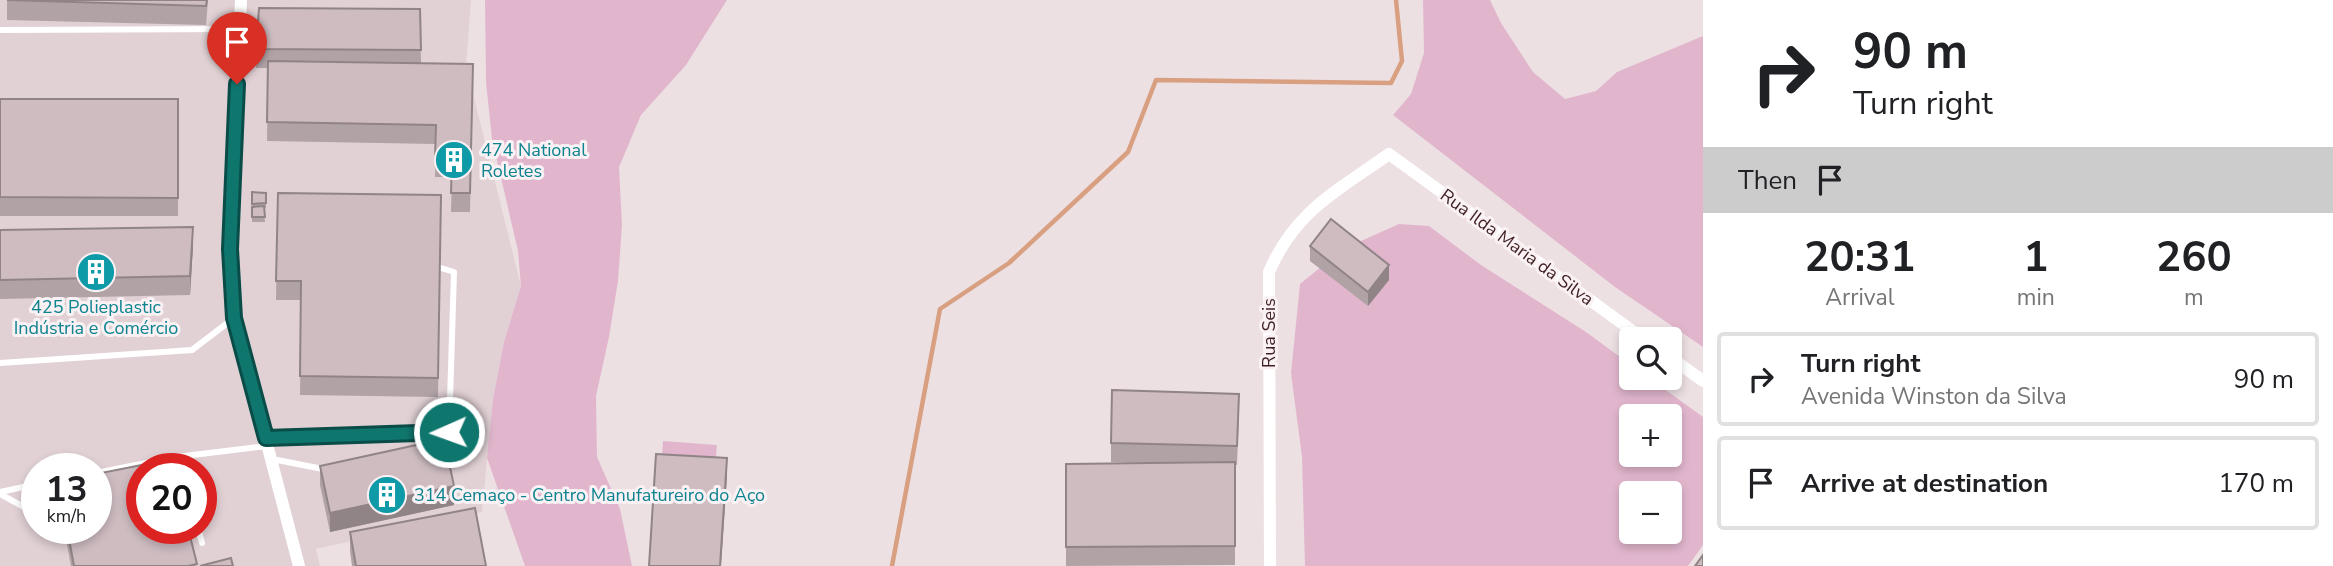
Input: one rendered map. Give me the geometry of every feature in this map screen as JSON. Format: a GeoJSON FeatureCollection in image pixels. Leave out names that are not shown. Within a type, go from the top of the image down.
{"type":"FeatureCollection","features":[{"type":"Feature","properties":{"kind":"street"},"geometry":{"type":"LineString","coordinates":[[241,0],[230,249],[234,318],[299,566]]}},
{"type":"Feature","properties":{"kind":"street","name":"Rua Ilda Maria da Silva"},"geometry":{"type":"LineString","coordinates":[[1389,155],[1627,327]]}},
{"type":"Feature","properties":{"kind":"street","name":"Rua Seis"},"geometry":{"type":"LineString","coordinates":[[1270,566],[1269,272],[1287,238],[1309,211],[1389,155]]}},
{"type":"Feature","properties":{"kind":"street"},"geometry":{"type":"LineString","coordinates":[[1682,366],[1703,381]]}},
{"type":"Feature","properties":{"kind":"lane"},"geometry":{"type":"LineString","coordinates":[[0,30],[240,29]]}},
{"type":"Feature","properties":{"kind":"lane"},"geometry":{"type":"LineString","coordinates":[[200,453],[267,442],[449,432],[454,272],[440,268]]}},
{"type":"Feature","properties":{"kind":"lane"},"geometry":{"type":"LineString","coordinates":[[0,363],[192,350],[234,318]]}},
{"type":"Feature","properties":{"kind":"lane"},"geometry":{"type":"LineString","coordinates":[[272,459],[335,471]]}},
{"type":"Feature","properties":{"kind":"lane"},"geometry":{"type":"LineString","coordinates":[[0,493],[21,488]]}},
{"type":"Feature","properties":{"kind":"lane"},"geometry":{"type":"LineString","coordinates":[[0,493],[21,505]]}},
{"type":"Feature","properties":{"kind":"shaded area"},"geometry":{"type":"Polygon","coordinates":[[[0,0],[471,0],[466,66],[521,286],[504,342],[493,399],[482,512],[316,549],[320,566],[0,566],[0,0]]]}},
{"type":"Feature","properties":{"kind":"shaded area"},"geometry":{"type":"Polygon","coordinates":[[[485,0],[727,0],[686,65],[641,115],[619,167],[622,225],[618,281],[596,396],[597,457],[620,509],[632,566],[525,566],[487,458],[493,399],[504,342],[521,286],[518,251],[492,139],[486,82],[485,0]]]}},
{"type":"Feature","properties":{"kind":"shaded area"},"geometry":{"type":"Polygon","coordinates":[[[1423,0],[1490,0],[1501,23],[1533,72],[1565,99],[1596,91],[1617,72],[1703,36],[1703,347],[1682,333],[1682,327],[1674,327],[1615,287],[1393,115],[1411,94],[1424,53],[1423,0]]]}},
{"type":"Feature","properties":{"kind":"shaded area"},"geometry":{"type":"Polygon","coordinates":[[[1399,224],[1429,226],[1481,265],[1619,356],[1619,390],[1666,390],[1703,417],[1703,545],[1688,566],[1305,566],[1302,457],[1291,373],[1300,284],[1343,249],[1399,224]]]}},
{"type":"Feature","properties":{"kind":"shaded area"},"geometry":{"type":"Polygon","coordinates":[[[663,441],[717,445],[715,470],[661,467],[663,441]]]}},
{"type":"Feature","properties":{"kind":"building"},"geometry":{"type":"Polygon","coordinates":[[[7,0],[207,0],[206,6],[7,0]]]}},
{"type":"Feature","properties":{"kind":"building"},"geometry":{"type":"Polygon","coordinates":[[[259,8],[420,9],[421,50],[256,49],[259,8]]]}},
{"type":"Feature","properties":{"kind":"building","name":"474 National Roletes"},"geometry":{"type":"Polygon","coordinates":[[[268,61],[473,64],[470,193],[451,193],[452,158],[435,158],[436,125],[267,122],[268,61]]]}},
{"type":"Feature","properties":{"kind":"building"},"geometry":{"type":"Polygon","coordinates":[[[0,99],[178,99],[178,198],[0,197],[0,99]]]}},
{"type":"Feature","properties":{"kind":"building"},"geometry":{"type":"Polygon","coordinates":[[[252,192],[266,193],[266,203],[252,204],[252,192]]]}},
{"type":"Feature","properties":{"kind":"building"},"geometry":{"type":"Polygon","coordinates":[[[278,193],[441,195],[438,378],[300,376],[301,281],[276,281],[278,193]]]}},
{"type":"Feature","properties":{"kind":"building"},"geometry":{"type":"Polygon","coordinates":[[[264,206],[265,217],[252,217],[252,207],[264,206]]]}},
{"type":"Feature","properties":{"kind":"building"},"geometry":{"type":"Polygon","coordinates":[[[1331,219],[1389,265],[1368,292],[1310,246],[1331,219]]]}},
{"type":"Feature","properties":{"kind":"building","name":"425 Polieplastic Indústria e Comércio"},"geometry":{"type":"Polygon","coordinates":[[[193,227],[190,276],[0,280],[0,230],[193,227]]]}},
{"type":"Feature","properties":{"kind":"building"},"geometry":{"type":"Polygon","coordinates":[[[1112,390],[1239,394],[1237,446],[1111,443],[1112,390]]]}},
{"type":"Feature","properties":{"kind":"building"},"geometry":{"type":"Polygon","coordinates":[[[444,439],[454,486],[330,513],[320,466],[444,439]]]}},
{"type":"Feature","properties":{"kind":"building"},"geometry":{"type":"Polygon","coordinates":[[[656,454],[727,458],[720,566],[649,566],[656,454]]]}},
{"type":"Feature","properties":{"kind":"building"},"geometry":{"type":"Polygon","coordinates":[[[1235,462],[1235,546],[1066,547],[1066,464],[1235,462]]]}},
{"type":"Feature","properties":{"kind":"building"},"geometry":{"type":"Polygon","coordinates":[[[126,468],[126,544],[192,544],[197,564],[74,566],[70,544],[112,544],[112,471],[126,468]]]}},
{"type":"Feature","properties":{"kind":"building"},"geometry":{"type":"Polygon","coordinates":[[[475,508],[486,566],[356,566],[350,532],[475,508]]]}},
{"type":"Feature","properties":{"kind":"building"},"geometry":{"type":"Polygon","coordinates":[[[1703,555],[1703,566],[1695,566],[1703,555]]]}},
{"type":"Feature","properties":{"kind":"building"},"geometry":{"type":"Polygon","coordinates":[[[231,558],[233,566],[200,566],[231,558]]]}},
{"type":"Feature","properties":{"kind":"waterway"},"geometry":{"type":"LineString","coordinates":[[892,566],[940,309],[1009,263],[1128,152],[1156,80],[1391,83],[1402,61],[1396,0]]}},
{"type":"Feature","properties":{"kind":"place","name":"474 National Roletes"},"geometry":{"type":"Point","coordinates":[454,160]}},
{"type":"Feature","properties":{"kind":"place","name":"425 Polieplastic Indústria e Comércio"},"geometry":{"type":"Point","coordinates":[96,272]}},
{"type":"Feature","properties":{"kind":"place","name":"314 Cemaço - Centro Manufatureiro do Aço"},"geometry":{"type":"Point","coordinates":[387,495]}},
{"type":"Feature","properties":{"kind":"route"},"geometry":{"type":"LineString","coordinates":[[237,84],[230,249],[234,318],[266,438],[449,432]]}}]}
